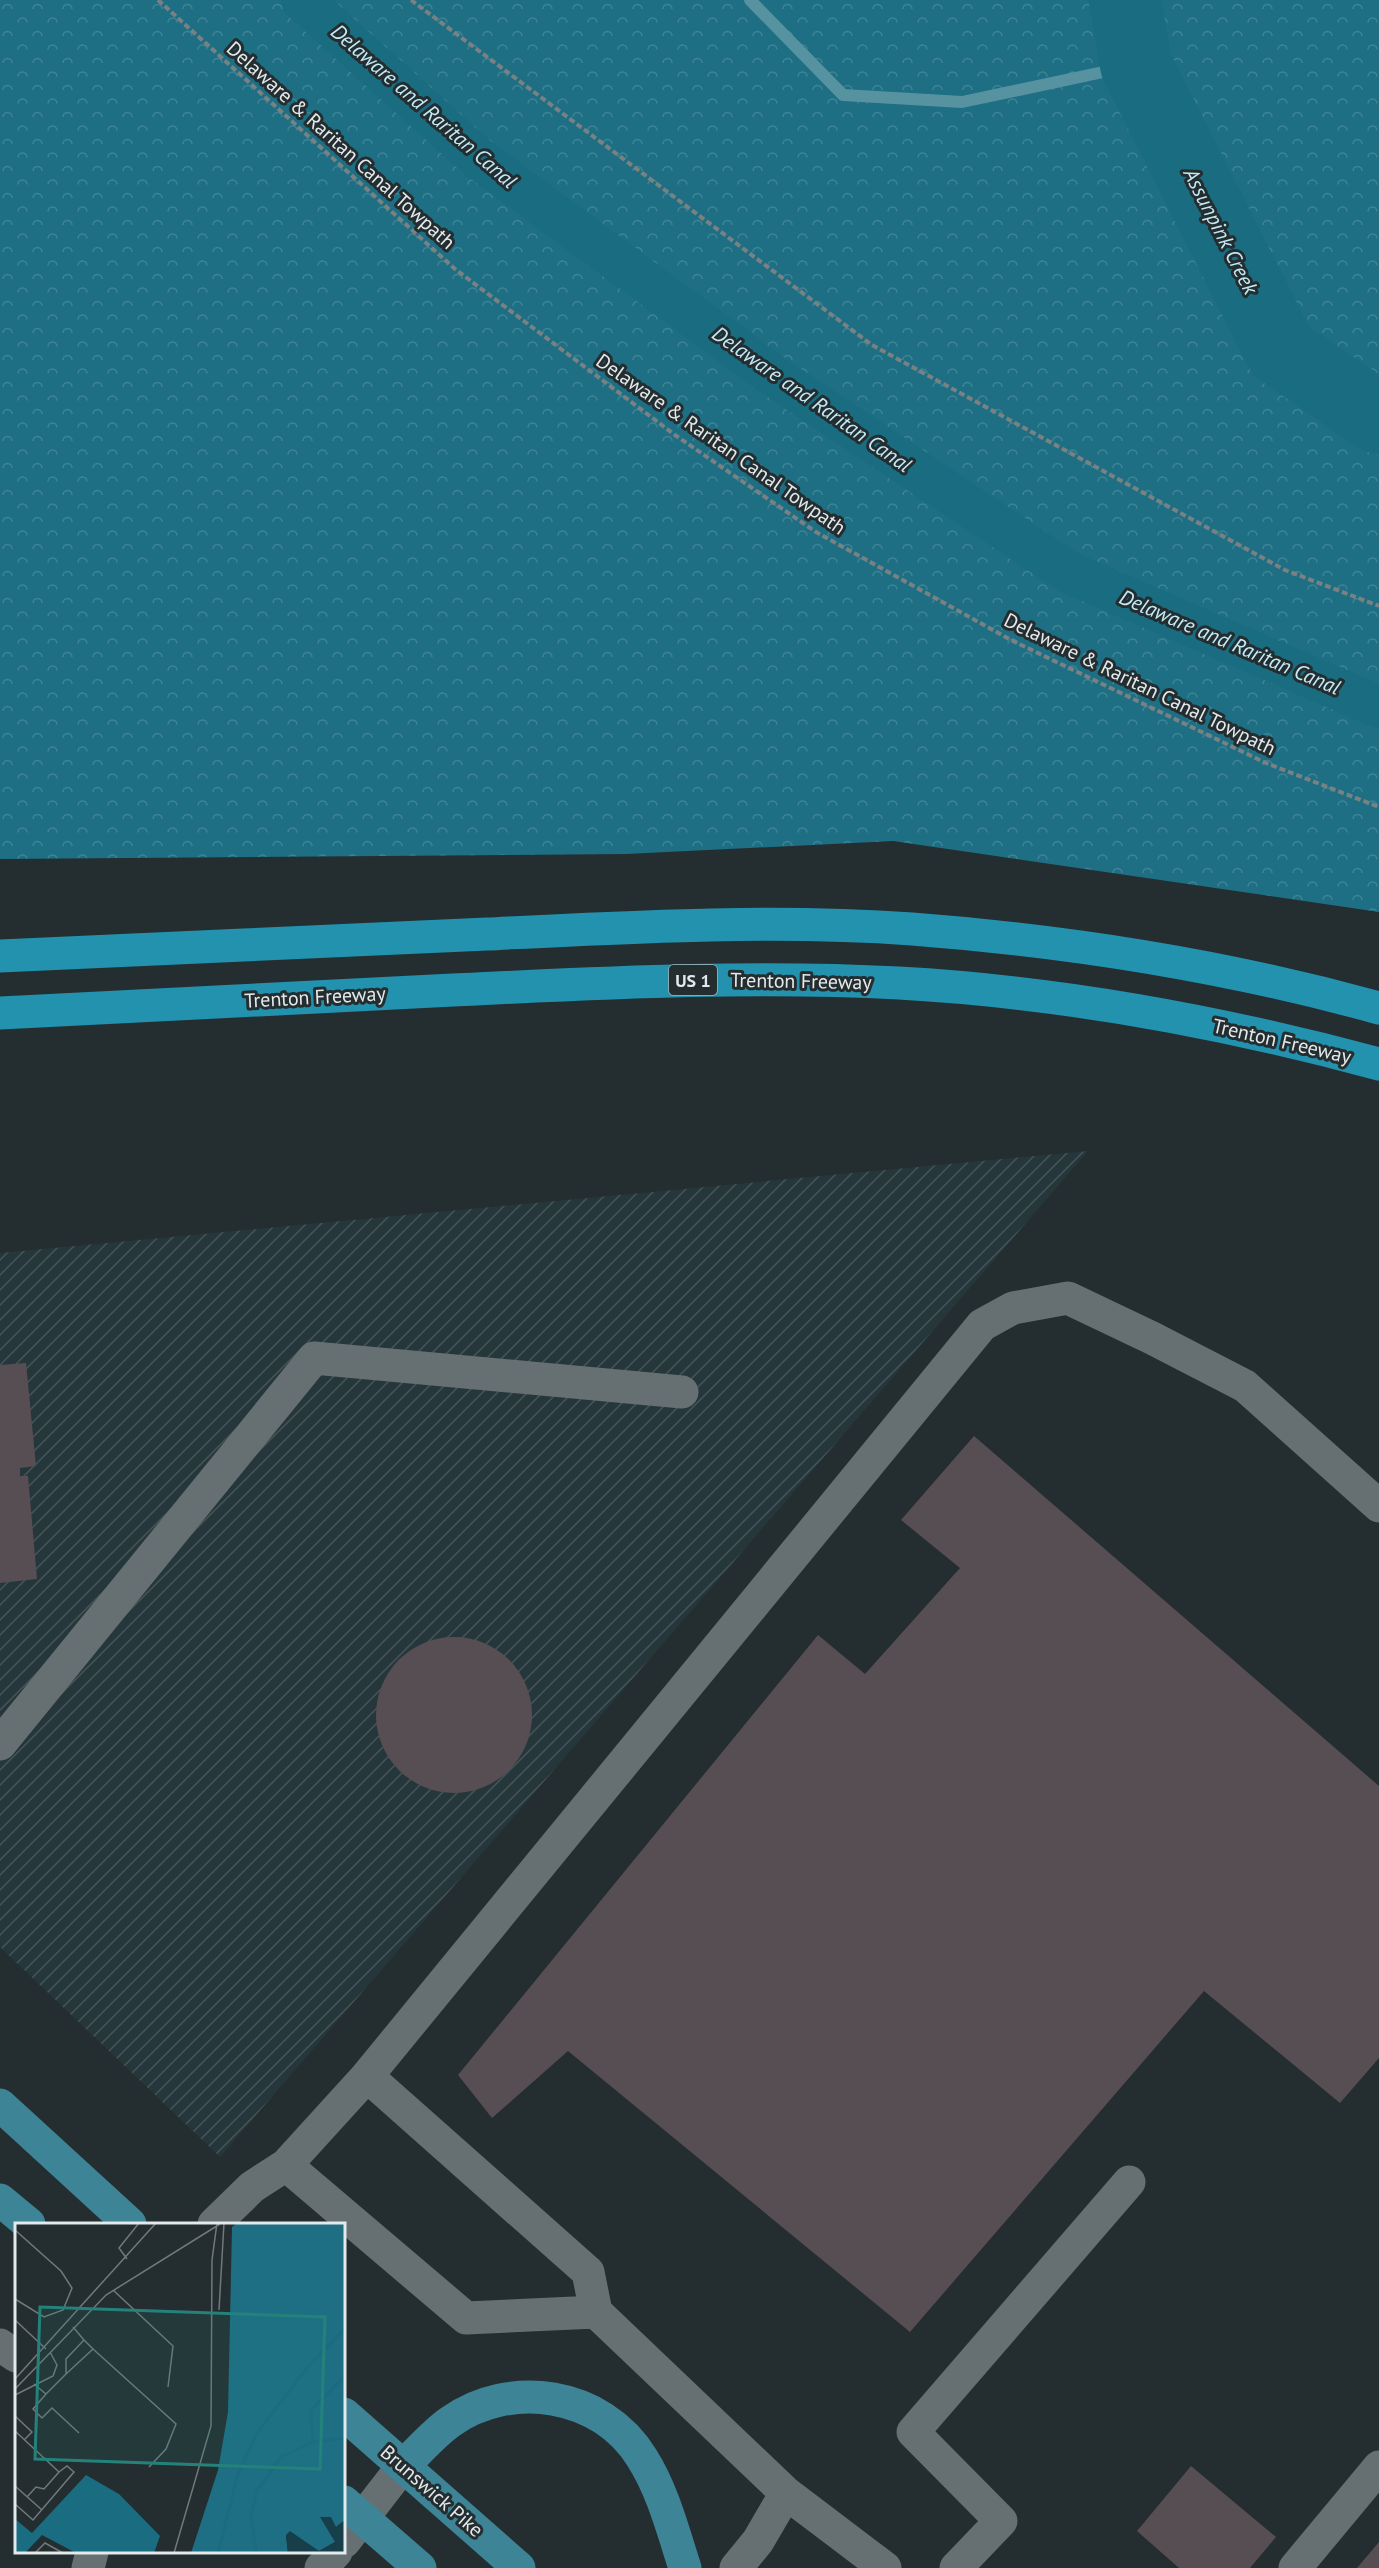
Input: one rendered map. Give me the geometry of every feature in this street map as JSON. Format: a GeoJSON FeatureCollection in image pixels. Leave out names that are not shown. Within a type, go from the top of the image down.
{"type":"FeatureCollection","features":[{"type":"Feature","properties":{"kind":"highway"},"geometry":{"type":"LineString","coordinates":[[0,956],[660,926],[786,924],[912,929],[1079,946],[1204,967],[1328,994],[1379,1008]]}},
{"type":"Feature","properties":{"kind":"highway","name":"Trenton Freeway"},"geometry":{"type":"LineString","coordinates":[[0,1012],[655,980],[778,978],[902,983],[1025,994],[1176,1017],[1308,1045],[1379,1064]]}},
{"type":"Feature","properties":{"kind":"main road"},"geometry":{"type":"LineString","coordinates":[[0,2105],[129,2223]]}},
{"type":"Feature","properties":{"kind":"main road"},"geometry":{"type":"LineString","coordinates":[[0,2200],[28,2223]]}},
{"type":"Feature","properties":{"kind":"main road"},"geometry":{"type":"LineString","coordinates":[[403,2466],[448,2423],[481,2405],[520,2397],[555,2398],[589,2410],[620,2431],[642,2456],[658,2487],[685,2568]]}},
{"type":"Feature","properties":{"kind":"main road","name":"Brunswick Pike"},"geometry":{"type":"LineString","coordinates":[[345,2415],[519,2568]]}},
{"type":"Feature","properties":{"kind":"main road"},"geometry":{"type":"LineString","coordinates":[[350,2521],[420,2568]]}},
{"type":"Feature","properties":{"kind":"street"},"geometry":{"type":"LineString","coordinates":[[215,2223],[252,2187],[286,2165],[367,2076],[982,1325],[1013,1308],[1068,1298],[1245,1386],[1379,1506]]}},
{"type":"Feature","properties":{"kind":"street"},"geometry":{"type":"LineString","coordinates":[[0,1744],[314,1358],[682,1392]]}},
{"type":"Feature","properties":{"kind":"street"},"geometry":{"type":"LineString","coordinates":[[367,2076],[588,2272],[596,2312],[786,2493],[885,2568]]}},
{"type":"Feature","properties":{"kind":"street"},"geometry":{"type":"LineString","coordinates":[[286,2165],[466,2318],[596,2312]]}},
{"type":"Feature","properties":{"kind":"street"},"geometry":{"type":"LineString","coordinates":[[956,2568],[1002,2522],[913,2432],[1129,2182]]}},
{"type":"Feature","properties":{"kind":"street"},"geometry":{"type":"LineString","coordinates":[[0,2345],[15,2355]]}},
{"type":"Feature","properties":{"kind":"street"},"geometry":{"type":"LineString","coordinates":[[350,2521],[403,2466]]}},
{"type":"Feature","properties":{"kind":"street"},"geometry":{"type":"LineString","coordinates":[[1295,2568],[1379,2467]]}},
{"type":"Feature","properties":{"kind":"street"},"geometry":{"type":"LineString","coordinates":[[736,2568],[758,2541],[786,2493]]}},
{"type":"Feature","properties":{"kind":"street"},"geometry":{"type":"LineString","coordinates":[[88,2568],[92,2553]]}},
{"type":"Feature","properties":{"kind":"street"},"geometry":{"type":"LineString","coordinates":[[321,2568],[335,2553]]}},
{"type":"Feature","properties":{"kind":"path","name":"Delaware & Raritan Canal Towpath"},"geometry":{"type":"LineString","coordinates":[[158,0],[455,269],[675,435],[816,532],[1022,645],[1266,763],[1379,807]]}},
{"type":"Feature","properties":{"kind":"path"},"geometry":{"type":"LineString","coordinates":[[411,0],[872,345],[1285,570],[1379,606]]}},
{"type":"Feature","properties":{"kind":"shaded area"},"geometry":{"type":"Polygon","coordinates":[[[1088,1151],[220,2157],[0,1947],[0,1253],[1088,1151]]]}},
{"type":"Feature","properties":{"kind":"green space"},"geometry":{"type":"Polygon","coordinates":[[[0,0],[1379,0],[1379,912],[893,841],[626,854],[0,859],[0,0]]]}},
{"type":"Feature","properties":{"kind":"building"},"geometry":{"type":"Polygon","coordinates":[[[26,1363],[36,1466],[20,1468],[20,1476],[28,1476],[37,1579],[0,1583],[0,1365],[26,1363]]]}},
{"type":"Feature","properties":{"kind":"building"},"geometry":{"type":"Polygon","coordinates":[[[974,1436],[1379,1786],[1379,2058],[1340,2103],[1204,1991],[910,2332],[568,2051],[492,2118],[458,2075],[818,1635],[865,1674],[960,1568],[901,1520],[974,1436]]]}},
{"type":"Feature","properties":{"kind":"building"},"geometry":{"type":"Polygon","coordinates":[[[454,1637],[484,1643],[509,1660],[526,1685],[532,1715],[526,1745],[509,1770],[484,1787],[454,1793],[424,1787],[399,1770],[382,1745],[376,1715],[382,1685],[399,1660],[424,1643],[454,1637]]]}},
{"type":"Feature","properties":{"kind":"building"},"geometry":{"type":"Polygon","coordinates":[[[1191,2466],[1276,2537],[1250,2568],[1179,2568],[1137,2531],[1191,2466]]]}},
{"type":"Feature","properties":{"kind":"building"},"geometry":{"type":"Polygon","coordinates":[[[1379,2542],[1379,2568],[1357,2568],[1379,2542]]]}},
{"type":"Feature","properties":{"kind":"waterway","name":"Delaware and Raritan Canal"},"geometry":{"type":"LineString","coordinates":[[302,0],[478,158],[771,374],[1068,572],[1379,707]]}},
{"type":"Feature","properties":{"kind":"waterway"},"geometry":{"type":"LineString","coordinates":[[750,0],[843,95],[962,102],[1136,65]]}},
{"type":"Feature","properties":{"kind":"waterway","name":"Assunpink Creek"},"geometry":{"type":"LineString","coordinates":[[1125,0],[1136,65],[1281,351],[1379,418]]}}]}
